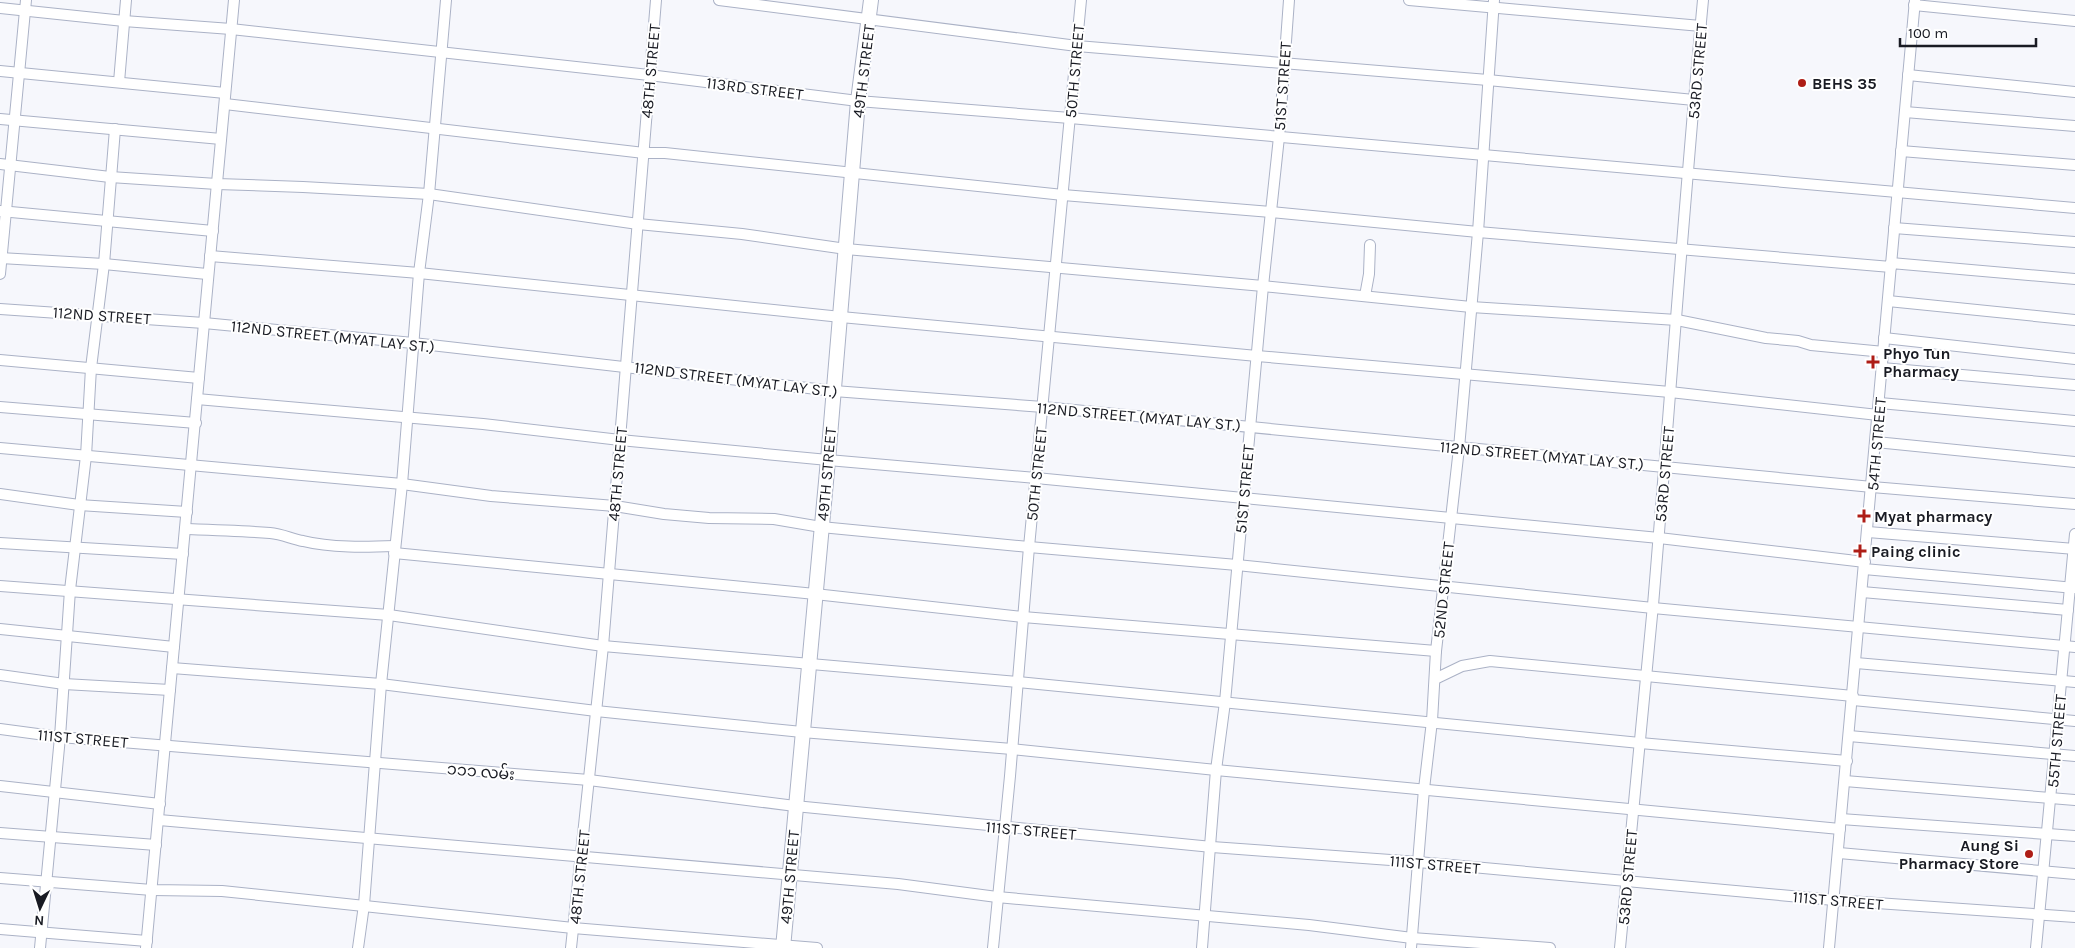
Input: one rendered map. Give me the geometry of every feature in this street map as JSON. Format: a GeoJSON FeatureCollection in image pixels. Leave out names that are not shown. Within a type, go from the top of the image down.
{"type":"FeatureCollection","features":[{"type":"Feature","properties":{"kind":"main road","name":"49TH STREET"},"geometry":{"type":"LineString","coordinates":[[783,946],[828,460],[858,101],[871,0]]}},
{"type":"Feature","properties":{"kind":"street"},"geometry":{"type":"LineString","coordinates":[[119,82],[126,0]]}},
{"type":"Feature","properties":{"kind":"street"},"geometry":{"type":"LineString","coordinates":[[0,929],[147,944],[196,422],[207,274],[234,0]]}},
{"type":"Feature","properties":{"kind":"street"},"geometry":{"type":"LineString","coordinates":[[358,948],[364,905],[381,684],[402,484],[419,273],[429,194],[446,0]]}},
{"type":"Feature","properties":{"kind":"street","name":"48TH STREET"},"geometry":{"type":"LineString","coordinates":[[571,948],[603,646],[630,295],[638,224],[656,0]]}},
{"type":"Feature","properties":{"kind":"street"},"geometry":{"type":"LineString","coordinates":[[720,0],[1076,46],[1488,80],[1694,100]]}},
{"type":"Feature","properties":{"kind":"street","name":"50TH STREET"},"geometry":{"type":"LineString","coordinates":[[992,948],[1081,0]]}},
{"type":"Feature","properties":{"kind":"street","name":"51ST STREET"},"geometry":{"type":"LineString","coordinates":[[1202,948],[1212,847],[1216,770],[1225,702],[1263,286],[1279,137],[1289,0]]}},
{"type":"Feature","properties":{"kind":"street"},"geometry":{"type":"LineString","coordinates":[[1409,0],[1493,4],[1701,26]]}},
{"type":"Feature","properties":{"kind":"street","name":"53RD STREET"},"geometry":{"type":"LineString","coordinates":[[1620,948],[1653,608],[1677,320],[1681,249],[1704,0]]}},
{"type":"Feature","properties":{"kind":"street"},"geometry":{"type":"LineString","coordinates":[[1914,2],[2075,21]]}},
{"type":"Feature","properties":{"kind":"street","name":"54TH STREET"},"geometry":{"type":"LineString","coordinates":[[1829,948],[1880,403],[1884,338],[1914,2]]}},
{"type":"Feature","properties":{"kind":"street"},"geometry":{"type":"LineString","coordinates":[[1488,80],[1493,4]]}},
{"type":"Feature","properties":{"kind":"street"},"geometry":{"type":"LineString","coordinates":[[0,274],[5,164],[15,120],[25,5]]}},
{"type":"Feature","properties":{"kind":"street","name":"113RD STREET"},"geometry":{"type":"LineString","coordinates":[[0,8],[25,5],[124,21],[231,29],[650,75],[858,101],[1070,118],[2075,208]]}},
{"type":"Feature","properties":{"kind":"street"},"geometry":{"type":"LineString","coordinates":[[0,71],[225,93]]}},
{"type":"Feature","properties":{"kind":"street"},"geometry":{"type":"LineString","coordinates":[[1908,75],[2075,92]]}},
{"type":"Feature","properties":{"kind":"street","name":"52ND STREET"},"geometry":{"type":"LineString","coordinates":[[1412,943],[1424,789],[1432,722],[1436,651],[1459,448],[1478,232],[1488,80]]}},
{"type":"Feature","properties":{"kind":"street"},"geometry":{"type":"LineString","coordinates":[[225,104],[644,153],[665,153],[1063,195],[1891,267],[1891,263],[2075,279]]}},
{"type":"Feature","properties":{"kind":"street"},"geometry":{"type":"LineString","coordinates":[[1905,112],[2075,126]]}},
{"type":"Feature","properties":{"kind":"street"},"geometry":{"type":"LineString","coordinates":[[0,118],[221,139]]}},
{"type":"Feature","properties":{"kind":"street"},"geometry":{"type":"LineString","coordinates":[[40,948],[60,737],[74,546],[86,456],[92,368],[104,264],[115,129]]}},
{"type":"Feature","properties":{"kind":"street"},"geometry":{"type":"LineString","coordinates":[[1901,151],[2075,166]]}},
{"type":"Feature","properties":{"kind":"street"},"geometry":{"type":"LineString","coordinates":[[5,164],[110,177],[429,194],[638,224],[742,234],[846,249],[1263,286],[1471,307],[1677,320],[1766,338],[1798,341],[1810,346],[1884,352]]}},
{"type":"Feature","properties":{"kind":"street"},"geometry":{"type":"LineString","coordinates":[[3,212],[212,231]]}},
{"type":"Feature","properties":{"kind":"street"},"geometry":{"type":"LineString","coordinates":[[1894,228],[2075,242]]}},
{"type":"Feature","properties":{"kind":"street"},"geometry":{"type":"LineString","coordinates":[[1365,296],[1370,268],[1370,245]]}},
{"type":"Feature","properties":{"kind":"street"},"geometry":{"type":"LineString","coordinates":[[210,256],[419,273],[840,317],[1257,356],[1670,392],[1878,415]]}},
{"type":"Feature","properties":{"kind":"street"},"geometry":{"type":"LineString","coordinates":[[1,258],[104,264],[207,274]]}},
{"type":"Feature","properties":{"kind":"street"},"geometry":{"type":"LineString","coordinates":[[1888,301],[2075,320]]}},
{"type":"Feature","properties":{"kind":"street","name":"112ND STREET"},"geometry":{"type":"LineString","coordinates":[[0,309],[204,323]]}},
{"type":"Feature","properties":{"kind":"street","name":"112ND STREET (MYAT LAY ST.)"},"geometry":{"type":"LineString","coordinates":[[204,323],[413,343],[834,391],[1043,407],[1872,487],[2075,504]]}},
{"type":"Feature","properties":{"kind":"street"},"geometry":{"type":"LineString","coordinates":[[1884,338],[2075,360]]}},
{"type":"Feature","properties":{"kind":"street"},"geometry":{"type":"LineString","coordinates":[[0,360],[199,378]]}},
{"type":"Feature","properties":{"kind":"street"},"geometry":{"type":"LineString","coordinates":[[1882,368],[2075,385]]}},
{"type":"Feature","properties":{"kind":"street"},"geometry":{"type":"LineString","coordinates":[[197,399],[483,424],[620,440],[1659,538],[1865,566],[2072,588]]}},
{"type":"Feature","properties":{"kind":"street"},"geometry":{"type":"LineString","coordinates":[[1880,403],[2075,421]]}},
{"type":"Feature","properties":{"kind":"street"},"geometry":{"type":"LineString","coordinates":[[0,407],[196,422]]}},
{"type":"Feature","properties":{"kind":"street"},"geometry":{"type":"LineString","coordinates":[[1876,442],[2075,462]]}},
{"type":"Feature","properties":{"kind":"street"},"geometry":{"type":"LineString","coordinates":[[0,448],[402,484],[491,496],[615,506],[664,514],[709,518],[774,519],[821,526],[1029,547],[1238,564],[1653,608],[2070,646]]}},
{"type":"Feature","properties":{"kind":"street"},"geometry":{"type":"LineString","coordinates":[[0,494],[80,505],[187,512]]}},
{"type":"Feature","properties":{"kind":"street"},"geometry":{"type":"LineString","coordinates":[[186,529],[269,533],[291,536],[302,541],[394,549],[608,574],[1023,617],[1436,651]]}},
{"type":"Feature","properties":{"kind":"street"},"geometry":{"type":"LineString","coordinates":[[1868,532],[2074,548]]}},
{"type":"Feature","properties":{"kind":"street","name":"55TH STREET"},"geometry":{"type":"LineString","coordinates":[[2036,948],[2061,681],[2070,646],[2068,610],[2072,588],[2075,534]]}},
{"type":"Feature","properties":{"kind":"street"},"geometry":{"type":"LineString","coordinates":[[0,543],[184,554]]}},
{"type":"Feature","properties":{"kind":"street"},"geometry":{"type":"LineString","coordinates":[[0,586],[389,614],[603,646],[808,662],[1640,743],[1847,761]]}},
{"type":"Feature","properties":{"kind":"street"},"geometry":{"type":"LineString","coordinates":[[1862,592],[2068,610]]}},
{"type":"Feature","properties":{"kind":"street"},"geometry":{"type":"LineString","coordinates":[[0,629],[174,647]]}},
{"type":"Feature","properties":{"kind":"street"},"geometry":{"type":"LineString","coordinates":[[1435,680],[1462,666],[1490,661],[2075,721]]}},
{"type":"Feature","properties":{"kind":"street"},"geometry":{"type":"LineString","coordinates":[[1856,663],[2075,682]]}},
{"type":"Feature","properties":{"kind":"street"},"geometry":{"type":"LineString","coordinates":[[172,668],[381,684],[596,711],[802,732],[1012,748],[1216,770],[1634,808],[1841,824],[2075,836]]}},
{"type":"Feature","properties":{"kind":"street"},"geometry":{"type":"LineString","coordinates":[[0,675],[64,684],[170,690]]}},
{"type":"Feature","properties":{"kind":"street","name":"111ST STREET"},"geometry":{"type":"LineString","coordinates":[[0,728],[60,737],[166,745]]}},
{"type":"Feature","properties":{"kind":"street"},"geometry":{"type":"LineString","coordinates":[[1850,736],[2075,756]]}},
{"type":"Feature","properties":{"kind":"street","name":"၁၁၁ လမ်း"},"geometry":{"type":"LineString","coordinates":[[166,745],[589,780],[795,806]]}},
{"type":"Feature","properties":{"kind":"street"},"geometry":{"type":"LineString","coordinates":[[1845,781],[2075,800]]}},
{"type":"Feature","properties":{"kind":"street"},"geometry":{"type":"LineString","coordinates":[[0,786],[160,804]]}},
{"type":"Feature","properties":{"kind":"street","name":"111ST STREET"},"geometry":{"type":"LineString","coordinates":[[795,806],[1212,847],[1418,862],[1834,900],[2075,917]]}},
{"type":"Feature","properties":{"kind":"street"},"geometry":{"type":"LineString","coordinates":[[159,820],[898,884],[997,897],[1310,925],[1412,943],[1550,948]]}},
{"type":"Feature","properties":{"kind":"street"},"geometry":{"type":"LineString","coordinates":[[0,833],[156,845]]}},
{"type":"Feature","properties":{"kind":"street"},"geometry":{"type":"LineString","coordinates":[[1839,853],[2075,874]]}},
{"type":"Feature","properties":{"kind":"street"},"geometry":{"type":"LineString","coordinates":[[0,878],[152,890],[222,891],[573,928],[817,948]]}},
{"type":"Feature","properties":{"kind":"place","name":"BEHS 35"},"geometry":{"type":"Point","coordinates":[1802,83]}},
{"type":"Feature","properties":{"kind":"place","name":"Phyo Tun Pharmacy"},"geometry":{"type":"Point","coordinates":[1873,362]}},
{"type":"Feature","properties":{"kind":"place","name":"Myat pharmacy"},"geometry":{"type":"Point","coordinates":[1864,516]}},
{"type":"Feature","properties":{"kind":"place","name":"Paing clinic"},"geometry":{"type":"Point","coordinates":[1860,551]}},
{"type":"Feature","properties":{"kind":"place","name":"Aung Si Pharmacy Store"},"geometry":{"type":"Point","coordinates":[2029,854]}}]}
